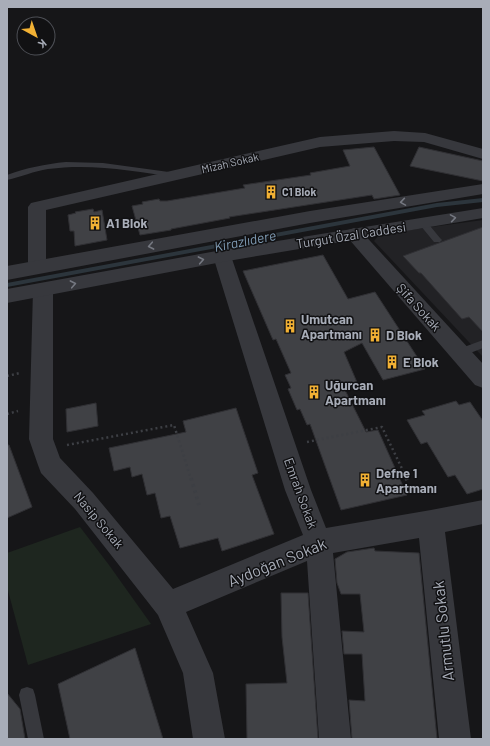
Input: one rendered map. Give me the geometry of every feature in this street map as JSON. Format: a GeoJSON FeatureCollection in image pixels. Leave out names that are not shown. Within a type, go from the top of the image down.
{"type":"FeatureCollection","features":[{"type":"Feature","properties":{"kind":"street","name":"Mizah Sokak"},"geometry":{"type":"LineString","coordinates":[[40,279],[37,207],[320,142],[394,136],[425,138],[483,154]]}},
{"type":"Feature","properties":{"kind":"street","name":"Turgut Özal Caddesi"},"geometry":{"type":"LineString","coordinates":[[7,296],[40,279],[310,217],[483,189]]}},
{"type":"Feature","properties":{"kind":"street","name":"Turgut Özal Caddesi"},"geometry":{"type":"LineString","coordinates":[[40,279],[222,256],[483,213]]}},
{"type":"Feature","properties":{"kind":"street","name":"Şifa Sokak"},"geometry":{"type":"LineString","coordinates":[[354,234],[483,379]]}},
{"type":"Feature","properties":{"kind":"street","name":"Emrah Sokak"},"geometry":{"type":"LineString","coordinates":[[222,256],[298,490],[319,542],[335,739]]}},
{"type":"Feature","properties":{"kind":"street"},"geometry":{"type":"LineString","coordinates":[[7,273],[40,279]]}},
{"type":"Feature","properties":{"kind":"street","name":"Nasip Sokak"},"geometry":{"type":"LineString","coordinates":[[40,279],[41,439],[50,465],[84,501],[168,605],[198,673],[209,739]]}},
{"type":"Feature","properties":{"kind":"street","name":"Aydoğan Sokak"},"geometry":{"type":"LineString","coordinates":[[168,605],[319,542],[431,523],[483,512]]}},
{"type":"Feature","properties":{"kind":"street","name":"Armutlu Sokak"},"geometry":{"type":"LineString","coordinates":[[431,523],[455,739]]}},
{"type":"Feature","properties":{"kind":"lane"},"geometry":{"type":"LineString","coordinates":[[7,178],[30,170],[52,166],[75,165],[139,170],[177,175]]}},
{"type":"Feature","properties":{"kind":"lane"},"geometry":{"type":"LineString","coordinates":[[423,223],[437,240]]}},
{"type":"Feature","properties":{"kind":"lane"},"geometry":{"type":"LineString","coordinates":[[460,353],[483,344]]}},
{"type":"Feature","properties":{"kind":"lane"},"geometry":{"type":"LineString","coordinates":[[27,695],[36,739]]}},
{"type":"Feature","properties":{"kind":"path"},"geometry":{"type":"LineString","coordinates":[[45,450],[174,424],[199,505]]}},
{"type":"Feature","properties":{"kind":"path"},"geometry":{"type":"LineString","coordinates":[[284,446],[382,427],[408,482]]}},
{"type":"Feature","properties":{"kind":"shaded area"},"geometry":{"type":"Polygon","coordinates":[[[483,220],[483,357],[374,241],[380,234],[483,220]]]}},
{"type":"Feature","properties":{"kind":"shaded area"},"geometry":{"type":"Polygon","coordinates":[[[80,527],[151,624],[28,665],[7,587],[7,553],[80,527]]]}},
{"type":"Feature","properties":{"kind":"building"},"geometry":{"type":"Polygon","coordinates":[[[374,147],[400,195],[374,199],[372,195],[229,217],[230,218],[140,235],[132,206],[143,204],[142,202],[159,199],[160,201],[167,201],[245,188],[243,185],[311,175],[310,173],[350,166],[343,150],[374,147]]]}},
{"type":"Feature","properties":{"kind":"building"},"geometry":{"type":"Polygon","coordinates":[[[419,147],[483,161],[483,181],[410,166],[419,147]]]}},
{"type":"Feature","properties":{"kind":"building","name":"A1 Blok"},"geometry":{"type":"Polygon","coordinates":[[[93,209],[94,212],[102,210],[107,240],[75,246],[74,231],[70,231],[68,215],[76,213],[75,212],[93,209]]]}},
{"type":"Feature","properties":{"kind":"building"},"geometry":{"type":"Polygon","coordinates":[[[483,227],[483,332],[469,317],[462,319],[421,273],[419,273],[403,256],[483,227]]]}},
{"type":"Feature","properties":{"kind":"building"},"geometry":{"type":"Polygon","coordinates":[[[323,255],[348,299],[375,292],[425,369],[383,380],[362,343],[344,352],[359,387],[345,390],[366,432],[378,430],[407,495],[341,510],[310,424],[307,425],[300,409],[297,410],[288,389],[291,388],[285,375],[291,373],[276,339],[273,340],[243,271],[323,255]]]}},
{"type":"Feature","properties":{"kind":"building"},"geometry":{"type":"Polygon","coordinates":[[[456,401],[459,405],[470,402],[483,421],[483,489],[467,494],[455,475],[448,477],[427,442],[421,444],[407,420],[425,415],[422,411],[456,401]]]}},
{"type":"Feature","properties":{"kind":"building"},"geometry":{"type":"Polygon","coordinates":[[[96,403],[98,426],[67,432],[66,409],[96,403]]]}},
{"type":"Feature","properties":{"kind":"building"},"geometry":{"type":"Polygon","coordinates":[[[236,408],[258,473],[252,475],[274,534],[222,551],[218,538],[180,548],[170,516],[161,518],[155,493],[147,495],[142,474],[132,477],[130,467],[114,471],[109,448],[186,432],[183,421],[236,408]]]}},
{"type":"Feature","properties":{"kind":"building"},"geometry":{"type":"Polygon","coordinates":[[[7,445],[9,445],[32,507],[7,518],[7,445]]]}},
{"type":"Feature","properties":{"kind":"building"},"geometry":{"type":"Polygon","coordinates":[[[374,548],[375,551],[419,553],[437,739],[352,739],[349,700],[365,701],[362,654],[344,654],[342,631],[364,632],[360,594],[341,594],[337,583],[335,559],[347,552],[374,548]]]}},
{"type":"Feature","properties":{"kind":"building"},"geometry":{"type":"Polygon","coordinates":[[[281,593],[308,593],[318,739],[247,739],[246,684],[287,683],[282,637],[281,593]]]}},
{"type":"Feature","properties":{"kind":"building"},"geometry":{"type":"Polygon","coordinates":[[[135,648],[163,739],[70,739],[58,684],[135,648]]]}},
{"type":"Feature","properties":{"kind":"building"},"geometry":{"type":"Polygon","coordinates":[[[7,693],[20,709],[25,739],[7,739],[7,693]]]}},
{"type":"Feature","properties":{"kind":"waterway","name":"Kirazlıdere"},"geometry":{"type":"LineString","coordinates":[[7,285],[437,205],[483,200]]}},
{"type":"Feature","properties":{"kind":"place","name":"C1 Blok"},"geometry":{"type":"Point","coordinates":[271,192]}},
{"type":"Feature","properties":{"kind":"place","name":"A1 Blok"},"geometry":{"type":"Point","coordinates":[95,223]}},
{"type":"Feature","properties":{"kind":"place","name":"Umutcan Apartmanı"},"geometry":{"type":"Point","coordinates":[290,326]}},
{"type":"Feature","properties":{"kind":"place","name":"D Blok"},"geometry":{"type":"Point","coordinates":[375,335]}},
{"type":"Feature","properties":{"kind":"place","name":"E Blok"},"geometry":{"type":"Point","coordinates":[392,362]}},
{"type":"Feature","properties":{"kind":"place","name":"Uğurcan Apartmanı"},"geometry":{"type":"Point","coordinates":[314,392]}},
{"type":"Feature","properties":{"kind":"place","name":"Defne 1 Apartmanı"},"geometry":{"type":"Point","coordinates":[365,480]}}]}
